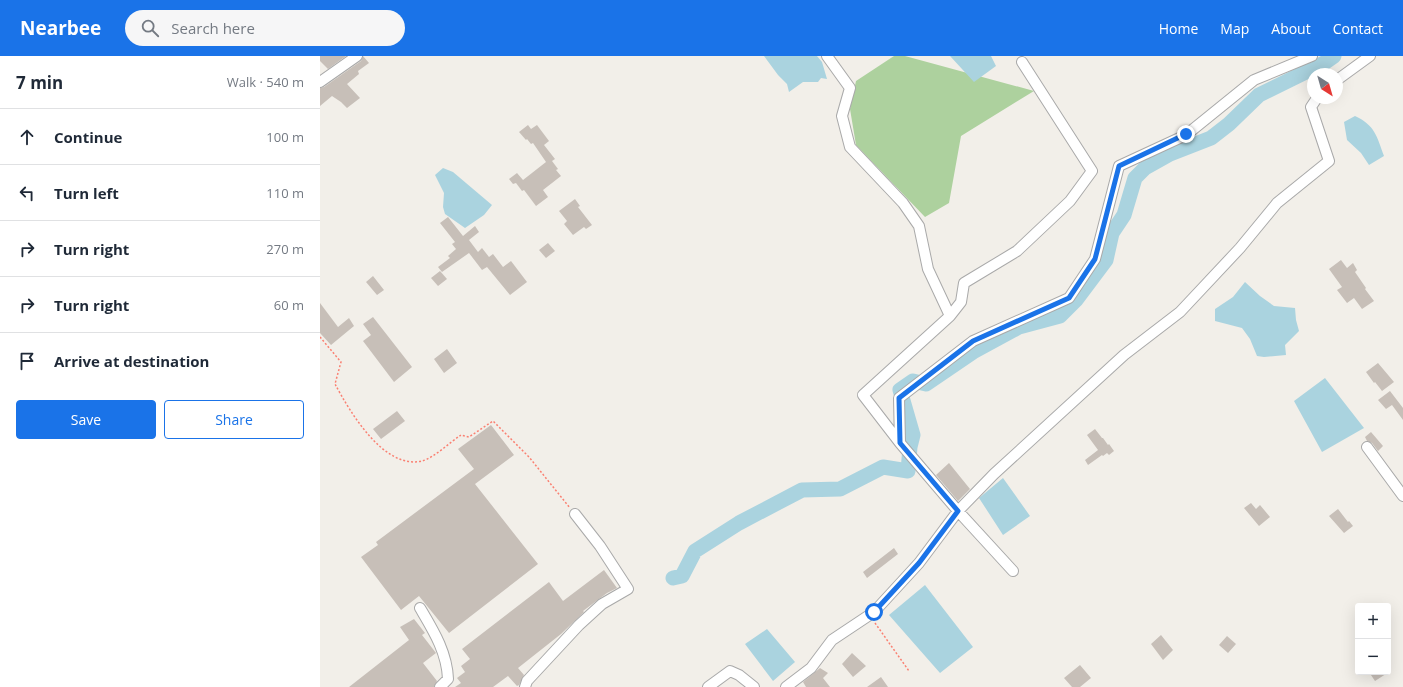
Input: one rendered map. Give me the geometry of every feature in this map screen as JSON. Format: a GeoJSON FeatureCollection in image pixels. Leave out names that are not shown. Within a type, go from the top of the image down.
{"type":"FeatureCollection","features":[{"type":"Feature","properties":{"kind":"street"},"geometry":{"type":"LineString","coordinates":[[320,82],[357,56]]}},
{"type":"Feature","properties":{"kind":"street"},"geometry":{"type":"LineString","coordinates":[[827,56],[850,88],[842,116],[850,147],[903,203],[919,226],[928,269],[950,316]]}},
{"type":"Feature","properties":{"kind":"street"},"geometry":{"type":"LineString","coordinates":[[900,443],[899,398],[973,341],[1069,298],[1095,259],[1119,166],[1186,134],[1254,80],[1312,56]]}},
{"type":"Feature","properties":{"kind":"street"},"geometry":{"type":"LineString","coordinates":[[1343,76],[1370,56]]}},
{"type":"Feature","properties":{"kind":"street"},"geometry":{"type":"LineString","coordinates":[[1013,571],[958,511],[900,443],[863,395],[950,316],[961,302],[964,283],[1017,251],[1070,201],[1092,171],[1022,62]]}},
{"type":"Feature","properties":{"kind":"street"},"geometry":{"type":"LineString","coordinates":[[786,687],[811,668],[832,640],[874,612],[919,563],[958,511],[994,474],[1124,355],[1180,312],[1240,248],[1277,203],[1329,161],[1311,108],[1313,104]]}},
{"type":"Feature","properties":{"kind":"street"},"geometry":{"type":"LineString","coordinates":[[1367,447],[1403,496]]}},
{"type":"Feature","properties":{"kind":"street"},"geometry":{"type":"LineString","coordinates":[[525,687],[527,681],[579,625],[602,604],[628,589],[600,546],[575,514]]}},
{"type":"Feature","properties":{"kind":"street"},"geometry":{"type":"LineString","coordinates":[[420,608],[438,638],[447,667],[448,679],[440,687]]}},
{"type":"Feature","properties":{"kind":"street"},"geometry":{"type":"LineString","coordinates":[[708,687],[730,671],[754,687]]}},
{"type":"Feature","properties":{"kind":"path"},"geometry":{"type":"LineString","coordinates":[[320,337],[341,362],[335,384],[342,396],[360,423],[373,439],[389,454],[401,459],[423,461],[461,435],[469,437],[493,421],[529,457],[575,514]]}},
{"type":"Feature","properties":{"kind":"path"},"geometry":{"type":"LineString","coordinates":[[869,615],[910,671]]}},
{"type":"Feature","properties":{"kind":"green space"},"geometry":{"type":"Polygon","coordinates":[[[894,56],[905,56],[1034,91],[961,136],[949,203],[925,217],[856,145],[850,109],[856,81],[894,56]]]}},
{"type":"Feature","properties":{"kind":"water"},"geometry":{"type":"Polygon","coordinates":[[[764,56],[817,56],[822,62],[827,79],[821,78],[818,82],[803,82],[789,92],[787,84],[778,75],[764,56]]]}},
{"type":"Feature","properties":{"kind":"water"},"geometry":{"type":"Polygon","coordinates":[[[950,56],[991,56],[996,66],[974,82],[950,56]]]}},
{"type":"Feature","properties":{"kind":"water"},"geometry":{"type":"Polygon","coordinates":[[[1355,116],[1367,123],[1374,132],[1384,156],[1369,165],[1361,153],[1347,140],[1344,122],[1355,116]]]}},
{"type":"Feature","properties":{"kind":"water"},"geometry":{"type":"Polygon","coordinates":[[[443,168],[453,172],[492,205],[484,215],[465,228],[445,214],[443,207],[444,193],[435,175],[443,168]]]}},
{"type":"Feature","properties":{"kind":"water"},"geometry":{"type":"Polygon","coordinates":[[[1245,282],[1260,296],[1274,306],[1295,308],[1299,331],[1285,345],[1286,355],[1264,357],[1257,356],[1250,339],[1242,328],[1215,321],[1215,309],[1233,297],[1245,282]]]}},
{"type":"Feature","properties":{"kind":"water"},"geometry":{"type":"Polygon","coordinates":[[[1325,378],[1364,428],[1322,452],[1294,401],[1325,378]]]}},
{"type":"Feature","properties":{"kind":"water"},"geometry":{"type":"Polygon","coordinates":[[[1003,478],[1030,516],[1003,535],[979,498],[1003,478]]]}},
{"type":"Feature","properties":{"kind":"water"},"geometry":{"type":"Polygon","coordinates":[[[925,585],[973,647],[940,673],[889,615],[925,585]]]}},
{"type":"Feature","properties":{"kind":"water"},"geometry":{"type":"Polygon","coordinates":[[[767,629],[795,662],[773,681],[745,644],[767,629]]]}},
{"type":"Feature","properties":{"kind":"building"},"geometry":{"type":"Polygon","coordinates":[[[320,56],[346,56],[328,69],[320,61],[320,56]]]}},
{"type":"Feature","properties":{"kind":"building"},"geometry":{"type":"Polygon","coordinates":[[[363,56],[369,63],[358,71],[359,74],[347,84],[360,98],[347,108],[332,96],[320,106],[320,88],[324,87],[361,61],[363,56]]]}},
{"type":"Feature","properties":{"kind":"building"},"geometry":{"type":"Polygon","coordinates":[[[528,125],[531,129],[537,125],[549,141],[544,145],[555,159],[552,161],[558,169],[556,170],[561,176],[543,190],[548,197],[536,206],[524,190],[522,191],[516,183],[513,184],[509,179],[517,173],[523,180],[546,162],[533,143],[531,144],[519,132],[528,125]]]}},
{"type":"Feature","properties":{"kind":"building"},"geometry":{"type":"Polygon","coordinates":[[[575,199],[580,206],[578,207],[592,225],[586,229],[584,227],[573,235],[564,224],[567,221],[559,211],[575,199]]]}},
{"type":"Feature","properties":{"kind":"building"},"geometry":{"type":"Polygon","coordinates":[[[448,217],[463,236],[475,226],[479,232],[469,240],[478,252],[482,248],[489,257],[493,254],[503,267],[511,261],[527,282],[510,295],[487,267],[482,270],[469,253],[442,272],[438,267],[450,258],[448,256],[456,249],[452,244],[455,242],[440,223],[448,217]]]}},
{"type":"Feature","properties":{"kind":"building"},"geometry":{"type":"Polygon","coordinates":[[[548,243],[555,251],[546,258],[539,250],[548,243]]]}},
{"type":"Feature","properties":{"kind":"building"},"geometry":{"type":"Polygon","coordinates":[[[1341,260],[1347,268],[1353,263],[1357,270],[1355,272],[1374,301],[1362,309],[1354,298],[1347,303],[1337,290],[1342,287],[1329,269],[1341,260]]]}},
{"type":"Feature","properties":{"kind":"building"},"geometry":{"type":"Polygon","coordinates":[[[440,271],[447,279],[438,286],[431,278],[440,271]]]}},
{"type":"Feature","properties":{"kind":"building"},"geometry":{"type":"Polygon","coordinates":[[[373,276],[384,290],[377,295],[366,282],[373,276]]]}},
{"type":"Feature","properties":{"kind":"building"},"geometry":{"type":"Polygon","coordinates":[[[320,303],[338,327],[349,318],[354,326],[331,345],[320,333],[320,303]]]}},
{"type":"Feature","properties":{"kind":"building"},"geometry":{"type":"Polygon","coordinates":[[[373,317],[412,367],[394,382],[363,341],[371,335],[363,324],[373,317]]]}},
{"type":"Feature","properties":{"kind":"building"},"geometry":{"type":"Polygon","coordinates":[[[447,349],[457,363],[444,373],[434,359],[447,349]]]}},
{"type":"Feature","properties":{"kind":"building"},"geometry":{"type":"Polygon","coordinates":[[[1378,363],[1394,382],[1382,391],[1366,372],[1378,363]]]}},
{"type":"Feature","properties":{"kind":"building"},"geometry":{"type":"Polygon","coordinates":[[[1390,391],[1403,408],[1403,420],[1392,405],[1386,409],[1378,400],[1390,391]]]}},
{"type":"Feature","properties":{"kind":"building"},"geometry":{"type":"Polygon","coordinates":[[[397,411],[405,421],[381,439],[373,429],[397,411]]]}},
{"type":"Feature","properties":{"kind":"building"},"geometry":{"type":"Polygon","coordinates":[[[491,425],[514,455],[475,484],[538,564],[449,633],[419,596],[401,610],[361,557],[378,545],[376,542],[474,469],[458,449],[491,425]]]}},
{"type":"Feature","properties":{"kind":"building"},"geometry":{"type":"Polygon","coordinates":[[[1095,429],[1114,451],[1109,455],[1107,453],[1103,456],[1102,455],[1088,465],[1085,460],[1098,450],[1087,435],[1095,429]]]}},
{"type":"Feature","properties":{"kind":"building"},"geometry":{"type":"Polygon","coordinates":[[[1371,432],[1383,446],[1378,451],[1372,443],[1367,441],[1365,437],[1371,432]]]}},
{"type":"Feature","properties":{"kind":"building"},"geometry":{"type":"Polygon","coordinates":[[[949,463],[970,489],[958,501],[936,475],[949,463]]]}},
{"type":"Feature","properties":{"kind":"building"},"geometry":{"type":"Polygon","coordinates":[[[1251,503],[1256,509],[1260,505],[1270,517],[1259,526],[1244,508],[1251,503]]]}},
{"type":"Feature","properties":{"kind":"building"},"geometry":{"type":"Polygon","coordinates":[[[1338,509],[1353,526],[1344,533],[1329,516],[1338,509]]]}},
{"type":"Feature","properties":{"kind":"building"},"geometry":{"type":"Polygon","coordinates":[[[894,548],[898,554],[867,578],[863,572],[894,548]]]}},
{"type":"Feature","properties":{"kind":"building"},"geometry":{"type":"Polygon","coordinates":[[[604,570],[617,588],[607,593],[583,611],[584,612],[561,634],[518,668],[524,675],[519,685],[517,686],[508,676],[493,687],[455,687],[461,683],[457,678],[465,672],[461,666],[470,659],[462,649],[549,582],[563,601],[604,570]]]}},
{"type":"Feature","properties":{"kind":"building"},"geometry":{"type":"Polygon","coordinates":[[[414,619],[425,633],[422,635],[436,653],[423,663],[437,681],[434,687],[349,687],[409,640],[400,627],[414,619]]]}},
{"type":"Feature","properties":{"kind":"building"},"geometry":{"type":"Polygon","coordinates":[[[1161,635],[1173,650],[1163,660],[1151,644],[1161,635]]]}},
{"type":"Feature","properties":{"kind":"building"},"geometry":{"type":"Polygon","coordinates":[[[1227,636],[1236,644],[1228,653],[1219,645],[1227,636]]]}},
{"type":"Feature","properties":{"kind":"building"},"geometry":{"type":"Polygon","coordinates":[[[852,653],[866,666],[853,677],[842,664],[852,653]]]}},
{"type":"Feature","properties":{"kind":"building"},"geometry":{"type":"Polygon","coordinates":[[[1080,665],[1091,678],[1080,687],[1072,687],[1064,678],[1080,665]]]}},
{"type":"Feature","properties":{"kind":"building"},"geometry":{"type":"Polygon","coordinates":[[[820,668],[828,673],[823,678],[830,687],[806,687],[803,682],[820,668]]]}},
{"type":"Feature","properties":{"kind":"building"},"geometry":{"type":"Polygon","coordinates":[[[1371,675],[1384,675],[1375,681],[1371,675]]]}},
{"type":"Feature","properties":{"kind":"building"},"geometry":{"type":"Polygon","coordinates":[[[881,677],[888,687],[867,687],[881,677]]]}},
{"type":"Feature","properties":{"kind":"waterway"},"geometry":{"type":"LineString","coordinates":[[673,578],[682,576],[695,551],[739,523],[802,490],[840,489],[883,467],[908,471],[910,447],[913,435],[900,390],[913,381],[926,384],[973,352],[1019,327],[1060,316],[1076,300],[1106,260],[1112,233],[1124,215],[1135,178],[1145,168],[1170,154],[1211,138],[1229,124],[1259,95],[1324,63],[1334,56]]}},
{"type":"Feature","properties":{"kind":"route"},"geometry":{"type":"LineString","coordinates":[[874,612],[919,563],[958,511],[900,443],[899,398],[973,341],[1069,298],[1095,259],[1119,166],[1186,134]]}}]}
